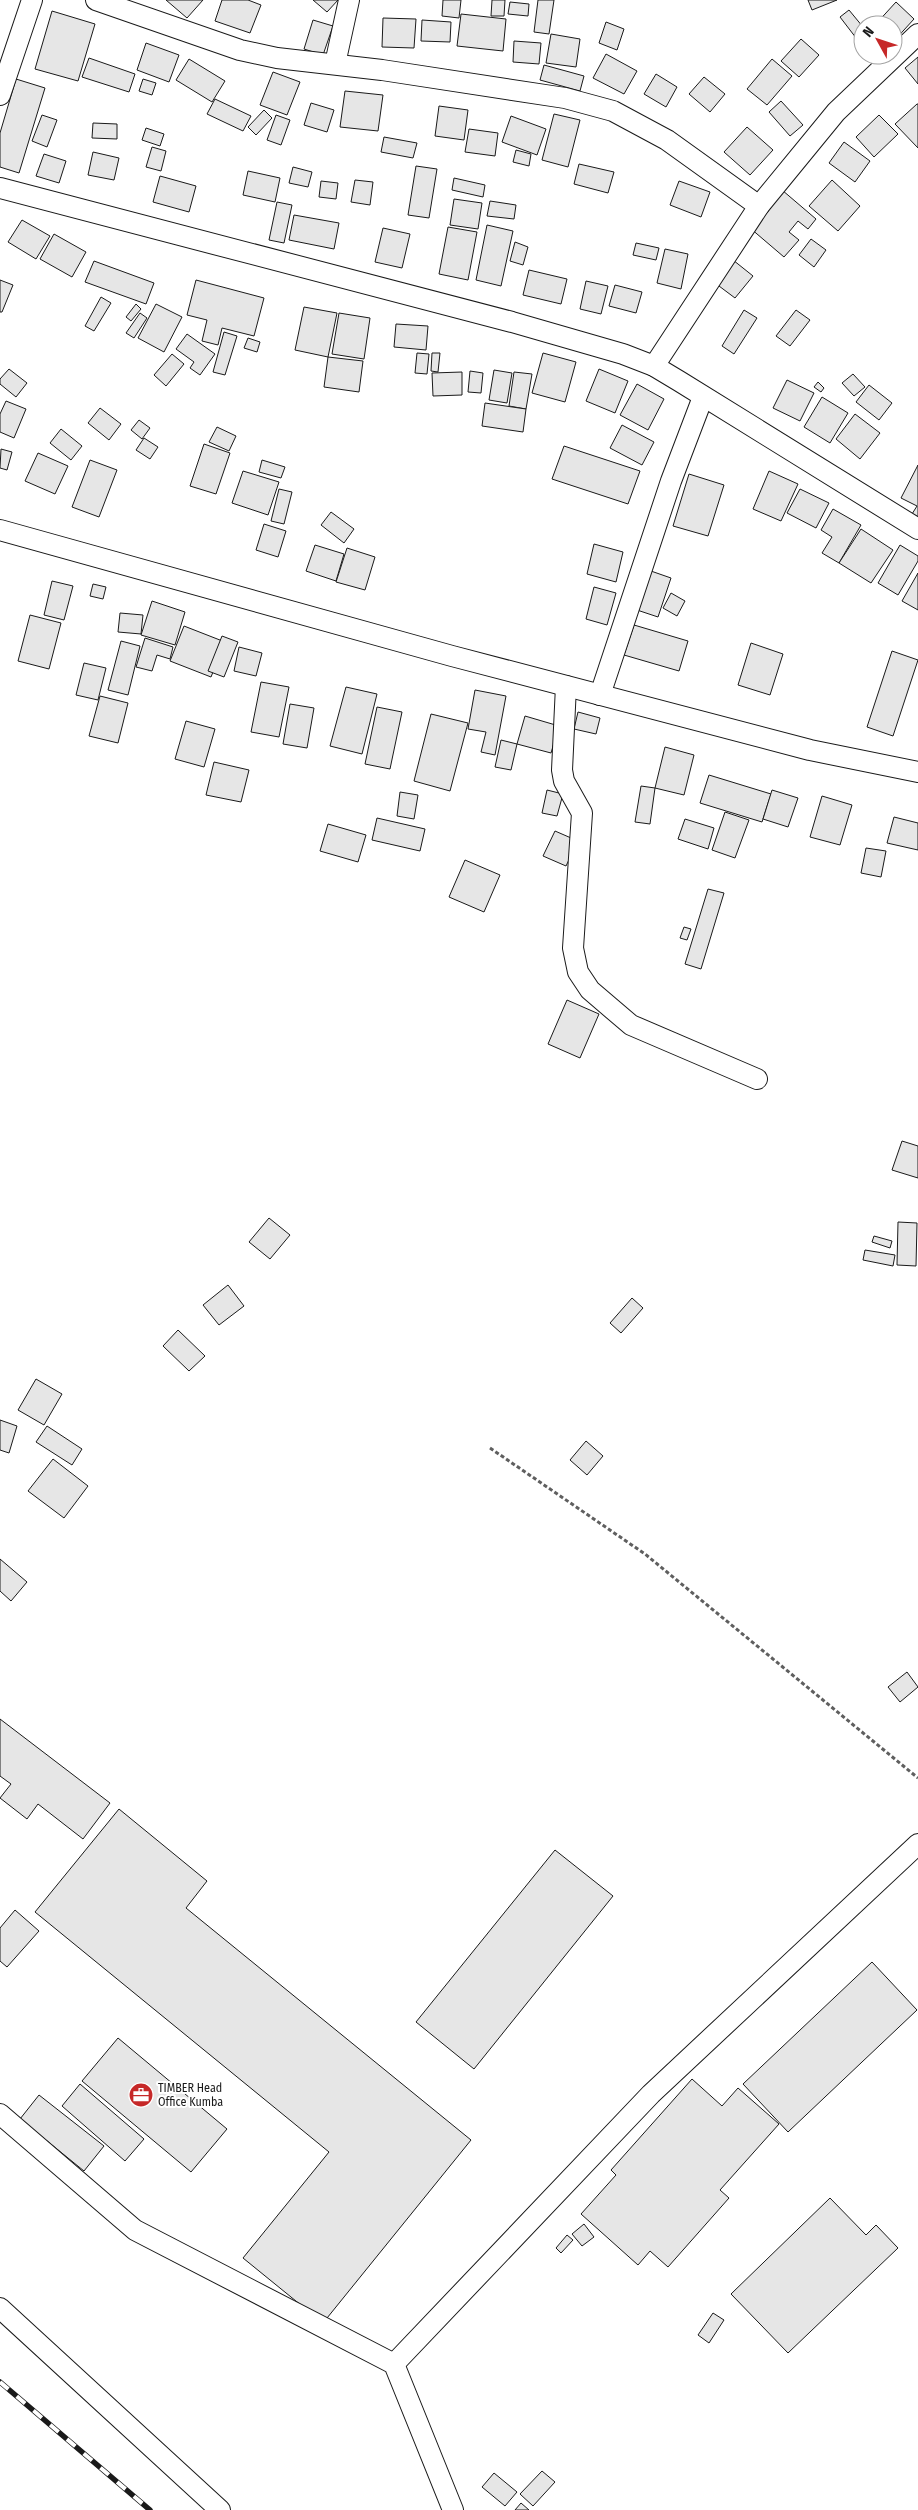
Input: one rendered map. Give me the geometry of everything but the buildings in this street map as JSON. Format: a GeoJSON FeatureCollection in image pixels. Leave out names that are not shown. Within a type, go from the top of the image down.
{"type":"FeatureCollection","features":[{"type":"Feature","properties":{"kind":"street"},"geometry":{"type":"LineString","coordinates":[[0,95],[32,0]]}},
{"type":"Feature","properties":{"kind":"street"},"geometry":{"type":"LineString","coordinates":[[96,0],[240,50],[277,58],[335,64],[565,98],[613,111],[667,140],[759,206]]}},
{"type":"Feature","properties":{"kind":"street"},"geometry":{"type":"LineString","coordinates":[[335,64],[349,0]]}},
{"type":"Feature","properties":{"kind":"street"},"geometry":{"type":"LineString","coordinates":[[654,366],[759,206],[836,112],[918,34]]}},
{"type":"Feature","properties":{"kind":"street"},"geometry":{"type":"LineString","coordinates":[[0,188],[512,322],[623,354],[654,366],[776,439],[918,528]]}},
{"type":"Feature","properties":{"kind":"street"},"geometry":{"type":"LineString","coordinates":[[600,695],[671,481],[703,397]]}},
{"type":"Feature","properties":{"kind":"street"},"geometry":{"type":"LineString","coordinates":[[0,530],[600,695],[810,750],[918,772]]}},
{"type":"Feature","properties":{"kind":"street"},"geometry":{"type":"LineString","coordinates":[[566,686],[562,770],[564,781],[582,813],[573,948],[578,972],[590,990],[631,1025],[757,1079]]}},
{"type":"Feature","properties":{"kind":"street"},"geometry":{"type":"LineString","coordinates":[[394,2364],[652,2094],[918,1844]]}},
{"type":"Feature","properties":{"kind":"street"},"geometry":{"type":"LineString","coordinates":[[0,2114],[135,2230],[394,2364],[453,2510]]}},
{"type":"Feature","properties":{"kind":"street"},"geometry":{"type":"LineString","coordinates":[[0,2308],[220,2510]]}},
{"type":"Feature","properties":{"kind":"path"},"geometry":{"type":"LineString","coordinates":[[490,1448],[645,1554],[918,1778]]}},
{"type":"Feature","properties":{"kind":"railway"},"geometry":{"type":"LineString","coordinates":[[0,2382],[150,2510]]}},
{"type":"Feature","properties":{"kind":"place","name":"TIMBER Head Office Kumba"},"geometry":{"type":"Point","coordinates":[141,2095]}}]}
